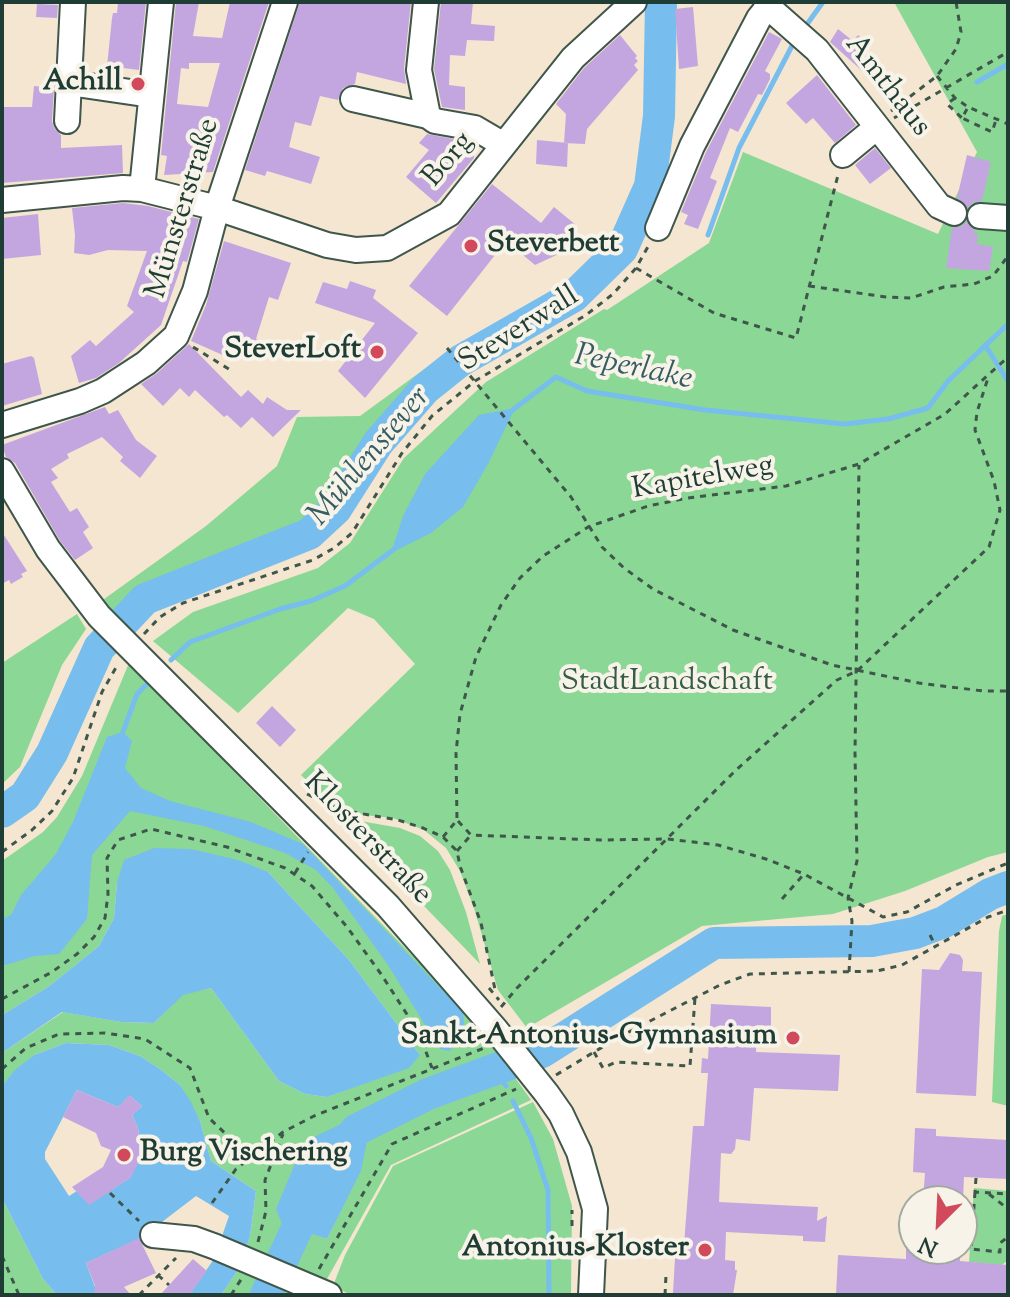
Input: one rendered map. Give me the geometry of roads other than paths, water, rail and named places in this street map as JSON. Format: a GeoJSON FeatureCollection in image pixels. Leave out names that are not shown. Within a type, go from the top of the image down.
{"type":"FeatureCollection","features":[{"type":"Feature","properties":{"kind":"street"},"geometry":{"type":"LineString","coordinates":[[67,121],[73,2]]}},
{"type":"Feature","properties":{"kind":"street"},"geometry":{"type":"LineString","coordinates":[[142,189],[161,2]]}},
{"type":"Feature","properties":{"kind":"street","name":"Münsterstraße"},"geometry":{"type":"LineString","coordinates":[[2,425],[103,391],[146,363],[176,336],[195,291],[217,208],[285,2]]}},
{"type":"Feature","properties":{"kind":"street"},"geometry":{"type":"LineString","coordinates":[[426,2],[419,70],[428,116]]}},
{"type":"Feature","properties":{"kind":"street","name":"Borg"},"geometry":{"type":"LineString","coordinates":[[2,200],[123,188],[142,189],[217,208],[327,245],[356,250],[387,248],[449,214],[573,58],[634,2]]}},
{"type":"Feature","properties":{"kind":"street"},"geometry":{"type":"LineString","coordinates":[[658,228],[692,146],[767,4]]}},
{"type":"Feature","properties":{"kind":"street","name":"Amthaus"},"geometry":{"type":"LineString","coordinates":[[767,4],[817,50],[939,206],[954,213]]}},
{"type":"Feature","properties":{"kind":"street"},"geometry":{"type":"LineString","coordinates":[[69,83],[151,95]]}},
{"type":"Feature","properties":{"kind":"street"},"geometry":{"type":"LineString","coordinates":[[353,99],[428,116],[435,121],[475,128],[504,145]]}},
{"type":"Feature","properties":{"kind":"street"},"geometry":{"type":"LineString","coordinates":[[843,155],[877,127]]}},
{"type":"Feature","properties":{"kind":"street"},"geometry":{"type":"LineString","coordinates":[[980,216],[1008,218]]}},
{"type":"Feature","properties":{"kind":"street","name":"Klosterstraße"},"geometry":{"type":"LineString","coordinates":[[2,471],[48,549],[99,616],[388,906],[492,1037],[536,1080],[561,1114],[579,1152],[595,1209],[591,1295]]}},
{"type":"Feature","properties":{"kind":"street"},"geometry":{"type":"LineString","coordinates":[[153,1235],[212,1245],[309,1287]]}},
{"type":"Feature","properties":{"kind":"water","name":"Peperlake"},"geometry":{"type":"Polygon","coordinates":[[[515,408],[463,507],[431,533],[391,553],[403,516],[425,474],[479,415],[515,408]]]}},
{"type":"Feature","properties":{"kind":"water"},"geometry":{"type":"Polygon","coordinates":[[[123,732],[132,741],[125,768],[141,788],[170,801],[251,822],[303,844],[463,1012],[465,1036],[449,1051],[440,1049],[388,965],[333,888],[316,870],[285,853],[204,826],[130,811],[92,855],[87,919],[59,954],[35,956],[2,966],[2,919],[11,915],[21,895],[56,854],[73,822],[107,737],[123,732]]]}},
{"type":"Feature","properties":{"kind":"water"},"geometry":{"type":"Polygon","coordinates":[[[154,848],[191,849],[238,860],[268,872],[349,960],[420,1055],[409,1068],[327,1097],[305,1094],[279,1081],[211,988],[183,995],[154,1023],[121,1022],[62,1012],[2,1053],[2,1015],[48,987],[99,946],[114,918],[117,883],[124,860],[154,848]]]}},
{"type":"Feature","properties":{"kind":"water"},"geometry":{"type":"Polygon","coordinates":[[[66,1043],[109,1045],[140,1056],[180,1085],[200,1121],[211,1161],[256,1191],[250,1236],[240,1267],[221,1295],[189,1295],[214,1259],[229,1216],[196,1196],[141,1238],[86,1263],[98,1295],[57,1295],[43,1279],[2,1198],[2,1086],[15,1070],[34,1055],[66,1043]],[[77,1090],[45,1152],[45,1159],[69,1196],[77,1191],[89,1204],[130,1178],[137,1164],[140,1145],[138,1128],[132,1115],[142,1106],[130,1096],[118,1107],[77,1090]]]}},
{"type":"Feature","properties":{"kind":"water"},"geometry":{"type":"Polygon","coordinates":[[[341,1124],[368,1136],[361,1171],[327,1239],[303,1231],[295,1252],[276,1243],[284,1229],[276,1209],[297,1159],[312,1138],[341,1124]]]}},
{"type":"Feature","properties":{"kind":"waterway","name":"Mühlenstever"},"geometry":{"type":"LineString","coordinates":[[2,812],[25,796],[52,753],[99,648],[145,599],[309,534],[336,509],[378,443],[425,389],[460,361],[574,296],[622,249],[650,186],[659,116],[661,2]]}},
{"type":"Feature","properties":{"kind":"waterway"},"geometry":{"type":"LineString","coordinates":[[805,27],[823,2]]}},
{"type":"Feature","properties":{"kind":"waterway"},"geometry":{"type":"LineString","coordinates":[[708,235],[739,148],[794,42]]}},
{"type":"Feature","properties":{"kind":"waterway"},"geometry":{"type":"LineString","coordinates":[[977,82],[1008,64]]}},
{"type":"Feature","properties":{"kind":"waterway","name":"Peperlake"},"geometry":{"type":"LineString","coordinates":[[510,412],[556,377],[587,391],[705,410],[845,424],[888,419],[928,408],[948,381],[1008,324]]}},
{"type":"Feature","properties":{"kind":"waterway"},"geometry":{"type":"LineString","coordinates":[[985,345],[1008,381]]}},
{"type":"Feature","properties":{"kind":"waterway","name":"Peperlake"},"geometry":{"type":"LineString","coordinates":[[171,660],[190,642],[311,601],[345,586],[393,550]]}},
{"type":"Feature","properties":{"kind":"waterway"},"geometry":{"type":"LineString","coordinates":[[121,737],[137,694],[149,682]]}},
{"type":"Feature","properties":{"kind":"waterway"},"geometry":{"type":"LineString","coordinates":[[330,1162],[356,1130],[428,1094],[542,1052],[714,943],[872,941],[915,933],[944,922],[990,894],[1008,887]]}},
{"type":"Feature","properties":{"kind":"waterway"},"geometry":{"type":"LineString","coordinates":[[495,1071],[506,1086]]}},
{"type":"Feature","properties":{"kind":"waterway"},"geometry":{"type":"LineString","coordinates":[[513,1101],[531,1138],[548,1190],[549,1295]]}},
{"type":"Feature","properties":{"kind":"waterway"},"geometry":{"type":"LineString","coordinates":[[266,1295],[305,1211]]}},
{"type":"Feature","properties":{"kind":"place","name":"Achill"},"geometry":{"type":"Point","coordinates":[138,84]}},
{"type":"Feature","properties":{"kind":"place","name":"Steverbett"},"geometry":{"type":"Point","coordinates":[471,246]}},
{"type":"Feature","properties":{"kind":"place","name":"SteverLoft"},"geometry":{"type":"Point","coordinates":[377,352]}},
{"type":"Feature","properties":{"kind":"place","name":"Sankt-Antonius-Gymnasium"},"geometry":{"type":"Point","coordinates":[793,1038]}},
{"type":"Feature","properties":{"kind":"place","name":"Burg Vischering"},"geometry":{"type":"Point","coordinates":[124,1155]}},
{"type":"Feature","properties":{"kind":"place","name":"Antonius-Kloster"},"geometry":{"type":"Point","coordinates":[705,1250]}},
{"type":"Feature","properties":{"kind":"park label","name":"StadtLandschaft"},"geometry":{"type":"Point","coordinates":[667,684]}}]}
